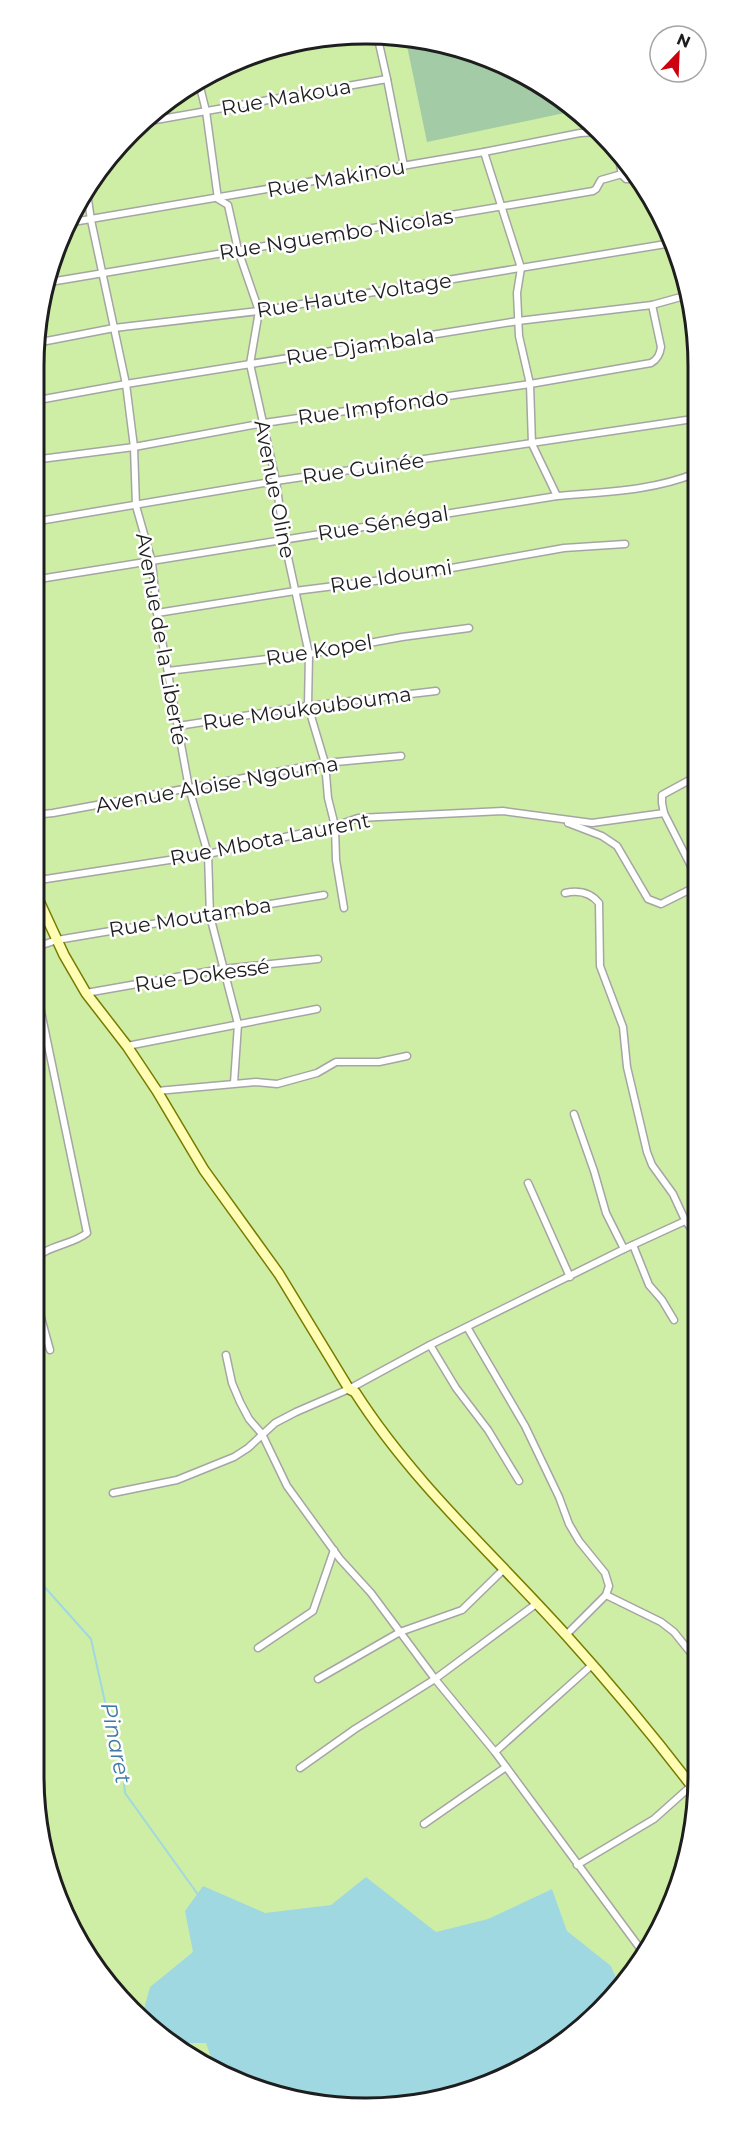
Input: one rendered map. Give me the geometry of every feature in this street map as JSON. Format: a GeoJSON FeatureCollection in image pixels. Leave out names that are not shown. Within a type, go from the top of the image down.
{"type":"FeatureCollection","features":[{"type":"Feature","properties":{"kind":"main road"},"geometry":{"type":"LineString","coordinates":[[44,912],[86,993],[127,1046],[204,1170],[279,1274],[349,1389],[355,1392],[380,1430],[431,1491],[566,1635],[688,1783]]}},
{"type":"Feature","properties":{"kind":"street"},"geometry":{"type":"LineString","coordinates":[[379,44],[404,166]]}},
{"type":"Feature","properties":{"kind":"street","name":"Rue Makoua"},"geometry":{"type":"LineString","coordinates":[[157,121],[387,79]]}},
{"type":"Feature","properties":{"kind":"street","name":"Avenue Oline"},"geometry":{"type":"LineString","coordinates":[[201,90],[206,111],[218,199],[228,205],[238,250],[259,311],[250,364],[276,481],[284,539],[309,654],[308,705],[326,763],[328,798],[335,826],[336,860],[344,908]]}},
{"type":"Feature","properties":{"kind":"street","name":"Rue Makinou"},"geometry":{"type":"LineString","coordinates":[[78,221],[218,199],[588,133]]}},
{"type":"Feature","properties":{"kind":"street"},"geometry":{"type":"LineString","coordinates":[[484,152],[521,268],[517,293],[518,321],[519,336],[530,384],[532,444],[556,496]]}},
{"type":"Feature","properties":{"kind":"street"},"geometry":{"type":"LineString","coordinates":[[623,171],[624,176]]}},
{"type":"Feature","properties":{"kind":"street","name":"Rue Nguembo Nicolas"},"geometry":{"type":"LineString","coordinates":[[55,281],[592,191],[596,189],[601,180],[624,176]]}},
{"type":"Feature","properties":{"kind":"street","name":"Avenue de la Liberté"},"geometry":{"type":"LineString","coordinates":[[88,203],[126,384],[134,447],[136,506],[152,562],[158,613],[189,788],[208,854],[210,915],[222,969],[238,1024],[234,1083]]}},
{"type":"Feature","properties":{"kind":"street","name":"Rue Haute Voltage"},"geometry":{"type":"LineString","coordinates":[[44,341],[114,328],[259,311],[664,244]]}},
{"type":"Feature","properties":{"kind":"street","name":"Rue Djambala"},"geometry":{"type":"LineString","coordinates":[[44,399],[518,321],[652,305],[681,297]]}},
{"type":"Feature","properties":{"kind":"street","name":"Rue Impfondo"},"geometry":{"type":"LineString","coordinates":[[44,459],[134,447],[264,423],[530,384],[656,361],[662,346],[652,305]]}},
{"type":"Feature","properties":{"kind":"street","name":"Rue Guinée"},"geometry":{"type":"LineString","coordinates":[[44,520],[276,481],[688,420]]}},
{"type":"Feature","properties":{"kind":"street","name":"Rue Sénégal"},"geometry":{"type":"LineString","coordinates":[[44,578],[556,496],[638,488],[688,476]]}},
{"type":"Feature","properties":{"kind":"street","name":"Rue Idoumi"},"geometry":{"type":"LineString","coordinates":[[158,613],[295,591],[390,579],[564,548],[625,544]]}},
{"type":"Feature","properties":{"kind":"street","name":"Rue Kopel"},"geometry":{"type":"LineString","coordinates":[[168,670],[309,654],[402,637],[469,628]]}},
{"type":"Feature","properties":{"kind":"street","name":"Rue Moukoubouma"},"geometry":{"type":"LineString","coordinates":[[178,726],[308,705],[436,691]]}},
{"type":"Feature","properties":{"kind":"street","name":"Avenue Aloise Ngouma"},"geometry":{"type":"LineString","coordinates":[[44,814],[326,763],[401,756]]}},
{"type":"Feature","properties":{"kind":"street"},"geometry":{"type":"LineString","coordinates":[[688,781],[662,795],[664,813],[688,860]]}},
{"type":"Feature","properties":{"kind":"street","name":"Rue Mbota Laurent"},"geometry":{"type":"LineString","coordinates":[[44,879],[208,854],[335,826],[358,818],[503,811],[592,823],[664,813]]}},
{"type":"Feature","properties":{"kind":"street"},"geometry":{"type":"LineString","coordinates":[[563,820],[602,836],[617,846],[648,899],[654,903],[660,904],[688,890]]}},
{"type":"Feature","properties":{"kind":"street"},"geometry":{"type":"LineString","coordinates":[[565,893],[583,892],[594,897],[599,903],[600,966],[623,1028],[627,1067],[647,1152],[651,1165],[674,1194],[688,1224]]}},
{"type":"Feature","properties":{"kind":"street","name":"Rue Moutamba"},"geometry":{"type":"LineString","coordinates":[[44,944],[135,926],[324,895]]}},
{"type":"Feature","properties":{"kind":"street","name":"Rue Dokessé"},"geometry":{"type":"LineString","coordinates":[[86,993],[222,969],[318,959]]}},
{"type":"Feature","properties":{"kind":"street"},"geometry":{"type":"LineString","coordinates":[[127,1046],[317,1009]]}},
{"type":"Feature","properties":{"kind":"street"},"geometry":{"type":"LineString","coordinates":[[44,1026],[87,1233],[78,1241],[44,1252]]}},
{"type":"Feature","properties":{"kind":"street"},"geometry":{"type":"LineString","coordinates":[[157,1091],[234,1083],[277,1084],[317,1073],[336,1062],[379,1062],[407,1056]]}},
{"type":"Feature","properties":{"kind":"street"},"geometry":{"type":"LineString","coordinates":[[574,1114],[606,1213],[624,1249]]}},
{"type":"Feature","properties":{"kind":"street"},"geometry":{"type":"LineString","coordinates":[[528,1183],[570,1277]]}},
{"type":"Feature","properties":{"kind":"street"},"geometry":{"type":"LineString","coordinates":[[113,1493],[177,1480],[234,1457],[248,1448],[275,1423],[349,1389],[430,1345],[688,1219]]}},
{"type":"Feature","properties":{"kind":"street"},"geometry":{"type":"LineString","coordinates":[[633,1245],[649,1285],[662,1299],[674,1320]]}},
{"type":"Feature","properties":{"kind":"street"},"geometry":{"type":"LineString","coordinates":[[466,1327],[525,1426],[559,1497],[569,1524],[604,1573],[609,1586],[606,1595],[566,1635]]}},
{"type":"Feature","properties":{"kind":"street"},"geometry":{"type":"LineString","coordinates":[[44,1328],[50,1350]]}},
{"type":"Feature","properties":{"kind":"street"},"geometry":{"type":"LineString","coordinates":[[430,1345],[456,1388],[488,1430],[519,1481]]}},
{"type":"Feature","properties":{"kind":"street"},"geometry":{"type":"LineString","coordinates":[[226,1355],[232,1383],[240,1402],[249,1419],[262,1434],[287,1486],[334,1550],[495,1752],[639,1947]]}},
{"type":"Feature","properties":{"kind":"street"},"geometry":{"type":"LineString","coordinates":[[258,1648],[313,1611],[334,1550]]}},
{"type":"Feature","properties":{"kind":"street"},"geometry":{"type":"LineString","coordinates":[[318,1680],[400,1632],[462,1610],[504,1569]]}},
{"type":"Feature","properties":{"kind":"street"},"geometry":{"type":"LineString","coordinates":[[606,1595],[661,1622],[674,1632],[688,1649]]}},
{"type":"Feature","properties":{"kind":"street"},"geometry":{"type":"LineString","coordinates":[[300,1768],[355,1729],[435,1679],[536,1604]]}},
{"type":"Feature","properties":{"kind":"street"},"geometry":{"type":"LineString","coordinates":[[495,1752],[592,1665]]}},
{"type":"Feature","properties":{"kind":"street"},"geometry":{"type":"LineString","coordinates":[[424,1824],[506,1767]]}},
{"type":"Feature","properties":{"kind":"street"},"geometry":{"type":"LineString","coordinates":[[577,1865],[654,1819],[688,1794]]}},
{"type":"Feature","properties":{"kind":"green space"},"geometry":{"type":"Polygon","coordinates":[[[387,44],[449,54],[509,77],[545,98],[579,124],[608,153],[634,187],[655,223],[678,283],[686,324],[688,345],[688,1797],[678,1859],[655,1919],[622,1972],[594,2004],[545,2044],[509,2065],[449,2088],[387,2098],[324,2096],[283,2088],[223,2065],[170,2032],[138,2004],[110,1972],[77,1919],[54,1859],[44,1797],[44,345],[54,283],[77,223],[110,170],[153,124],[205,87],[262,61],[283,54],[324,46],[387,44]]]}},
{"type":"Feature","properties":{"kind":"green space"},"geometry":{"type":"Polygon","coordinates":[[[407,46],[449,54],[489,68],[527,87],[565,113],[427,142],[407,46]]]}},
{"type":"Feature","properties":{"kind":"water"},"geometry":{"type":"Polygon","coordinates":[[[366,1877],[436,1932],[488,1919],[552,1889],[567,1931],[611,1966],[616,1979],[594,2004],[562,2032],[509,2065],[449,2088],[387,2098],[324,2096],[283,2088],[262,2081],[211,2059],[206,2043],[186,2043],[144,2009],[150,1987],[193,1952],[185,1911],[203,1886],[265,1913],[331,1905],[366,1877]]]}},
{"type":"Feature","properties":{"kind":"waterway","name":"Pinaret"},"geometry":{"type":"LineString","coordinates":[[44,1586],[91,1639],[105,1702],[121,1754],[125,1793],[199,1896]]}}]}
